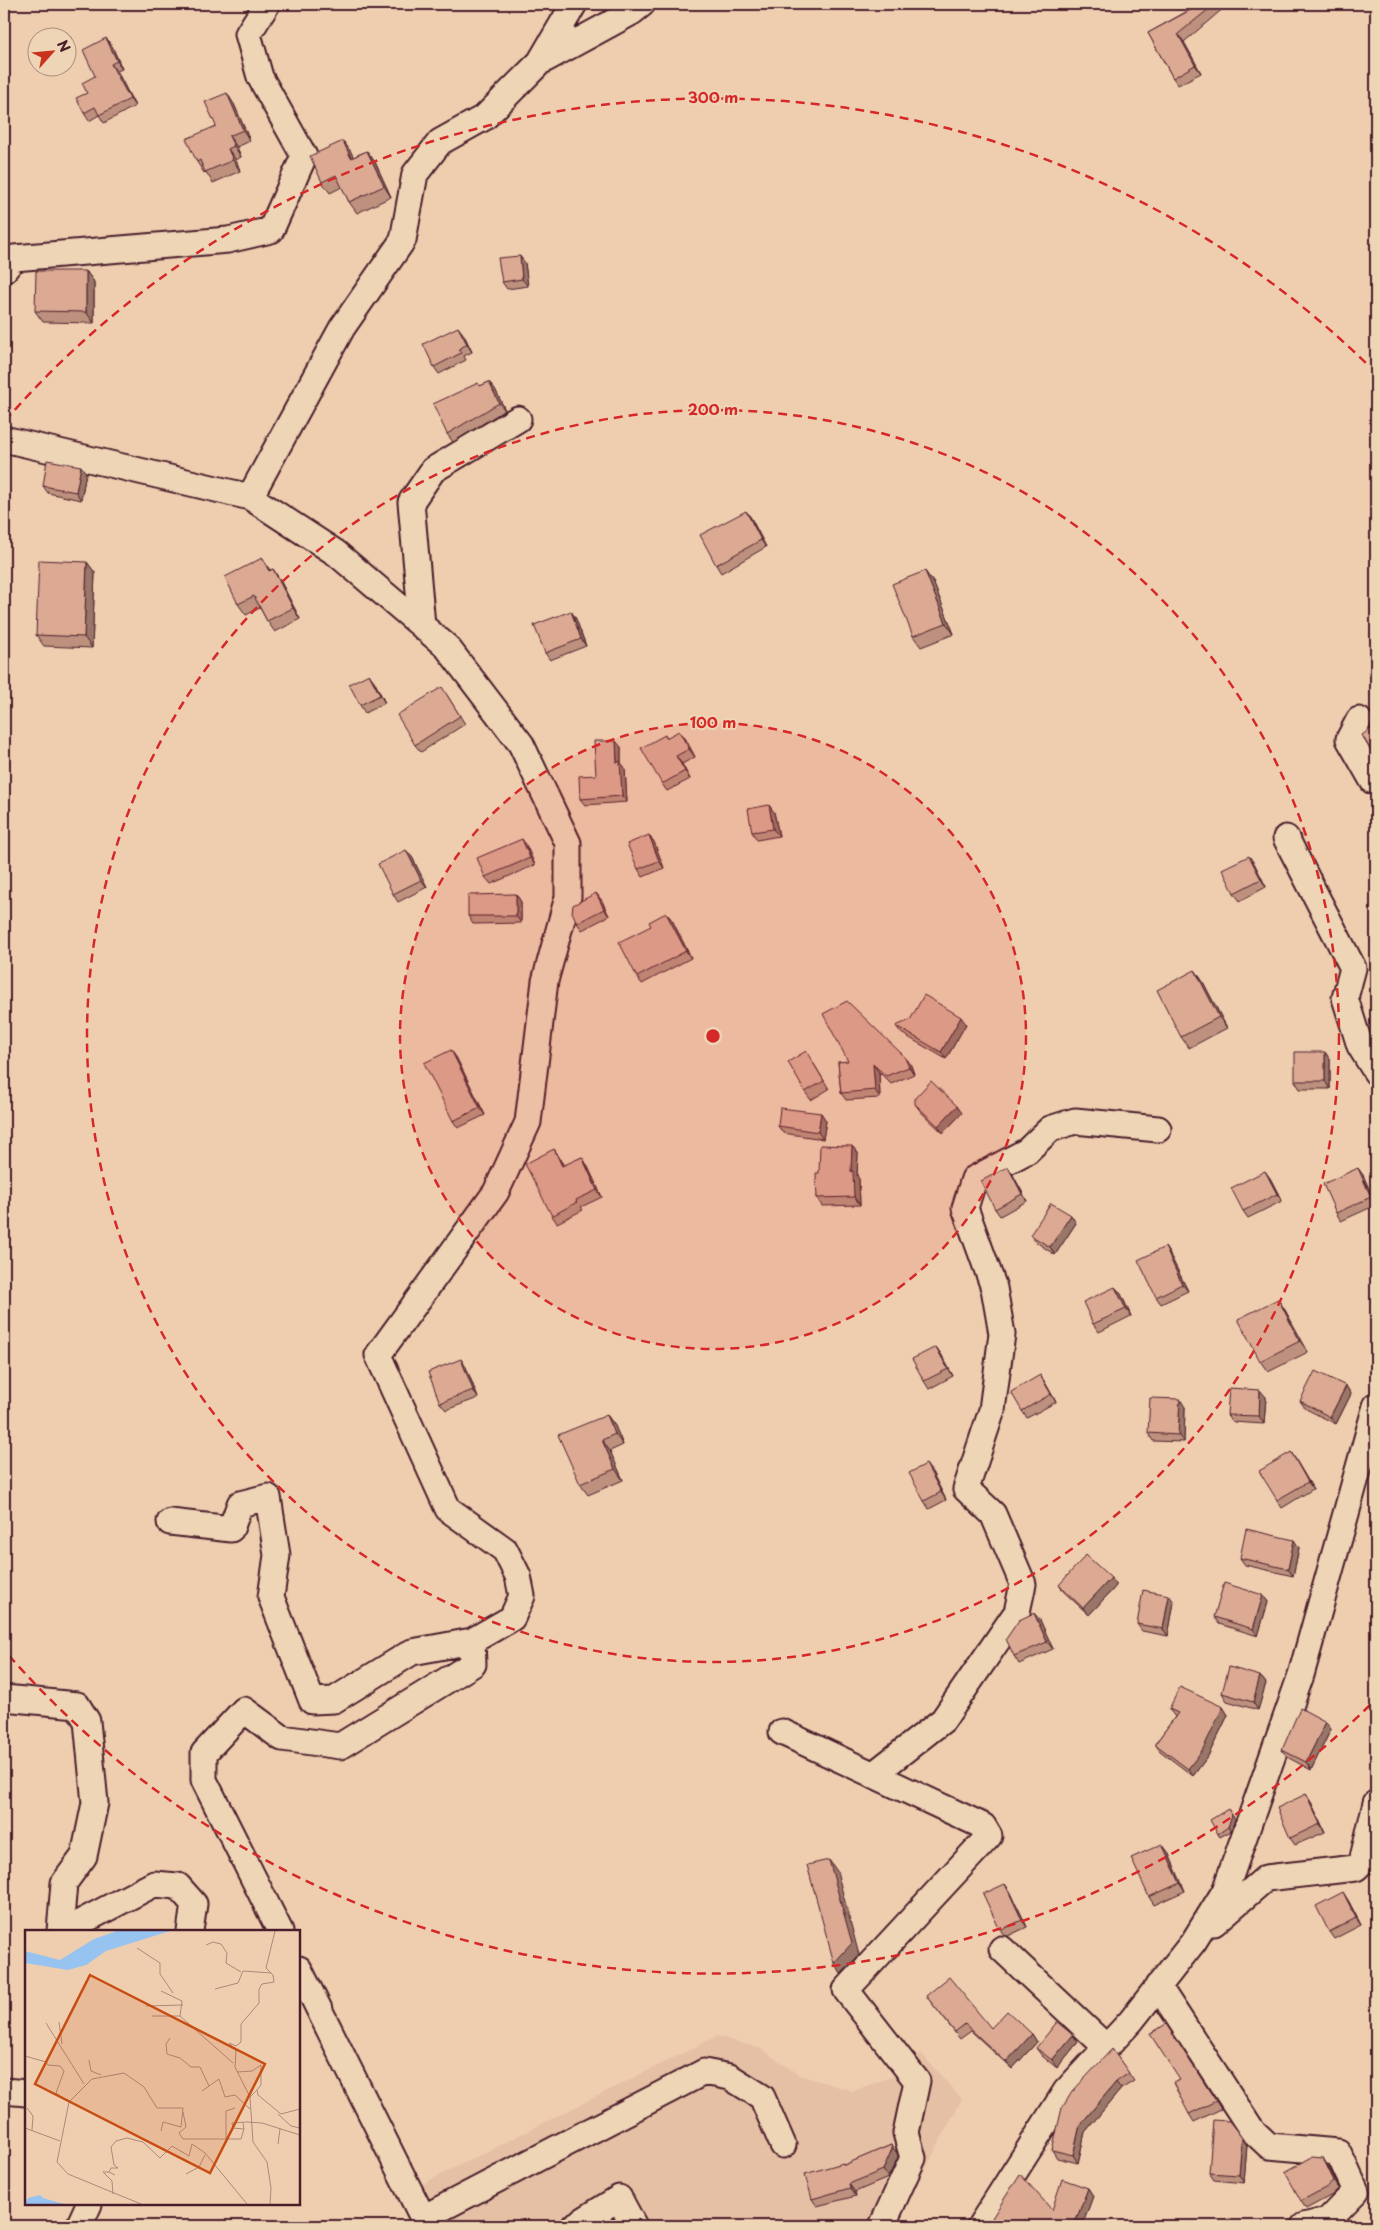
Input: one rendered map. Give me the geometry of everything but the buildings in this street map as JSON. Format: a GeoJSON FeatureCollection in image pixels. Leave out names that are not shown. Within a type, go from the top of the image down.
{"type":"FeatureCollection","features":[{"type":"Feature","properties":{"kind":"street"},"geometry":{"type":"LineString","coordinates":[[4,270],[14,258],[228,240],[271,230],[304,156],[260,77],[248,34],[267,4]]}},
{"type":"Feature","properties":{"kind":"street"},"geometry":{"type":"LineString","coordinates":[[250,497],[342,328],[403,240],[415,174],[440,142],[485,117],[540,62],[574,4]]}},
{"type":"Feature","properties":{"kind":"street"},"geometry":{"type":"LineString","coordinates":[[540,62],[632,12],[642,4]]}},
{"type":"Feature","properties":{"kind":"street"},"geometry":{"type":"LineString","coordinates":[[422,625],[411,502],[433,470],[518,419]]}},
{"type":"Feature","properties":{"kind":"street"},"geometry":{"type":"LineString","coordinates":[[4,439],[250,497],[336,553],[447,647],[521,744],[568,843],[568,897],[545,981],[528,1122],[496,1192],[378,1355],[448,1509],[505,1550],[518,1576],[522,1596],[512,1618],[472,1641],[412,1652],[334,1700],[312,1701],[271,1597],[277,1556],[268,1498],[240,1504],[231,1529],[170,1522]]}},
{"type":"Feature","properties":{"kind":"street"},"geometry":{"type":"LineString","coordinates":[[1359,720],[1349,739],[1373,781],[1376,782]]}},
{"type":"Feature","properties":{"kind":"street"},"geometry":{"type":"LineString","coordinates":[[1286,838],[1353,968],[1345,998],[1360,1046],[1376,1072]]}},
{"type":"Feature","properties":{"kind":"street"},"geometry":{"type":"LineString","coordinates":[[873,1774],[943,1720],[1017,1612],[1023,1584],[993,1514],[966,1489],[992,1410],[1002,1334],[994,1288],[965,1208],[974,1179],[1027,1151],[1050,1129],[1075,1121],[1158,1129]]}},
{"type":"Feature","properties":{"kind":"street"},"geometry":{"type":"LineString","coordinates":[[980,2226],[1066,2091],[1106,2047],[1194,1941],[1225,1891],[1301,1675],[1376,1406]]}},
{"type":"Feature","properties":{"kind":"street"},"geometry":{"type":"LineString","coordinates":[[279,1930],[204,1780],[204,1753],[244,1710],[282,1738],[340,1746],[473,1664],[472,1641]]}},
{"type":"Feature","properties":{"kind":"street"},"geometry":{"type":"LineString","coordinates":[[4,1698],[77,1705],[87,1722],[95,1803],[84,1856],[64,1883],[62,1930]]}},
{"type":"Feature","properties":{"kind":"street"},"geometry":{"type":"LineString","coordinates":[[782,1732],[983,1826],[988,1836],[846,1990],[917,2080],[906,2133],[913,2158],[882,2226]]}},
{"type":"Feature","properties":{"kind":"street"},"geometry":{"type":"LineString","coordinates":[[1194,1941],[1266,1878],[1356,1868],[1362,1862],[1376,1803]]}},
{"type":"Feature","properties":{"kind":"street"},"geometry":{"type":"LineString","coordinates":[[64,1930],[154,1884],[178,1886],[194,1904],[190,1930]]}},
{"type":"Feature","properties":{"kind":"street"},"geometry":{"type":"LineString","coordinates":[[1002,1949],[1106,2047]]}},
{"type":"Feature","properties":{"kind":"street"},"geometry":{"type":"LineString","coordinates":[[300,1971],[425,2222],[704,2072],[730,2077],[762,2098],[783,2146]]}},
{"type":"Feature","properties":{"kind":"street"},"geometry":{"type":"LineString","coordinates":[[1158,1986],[1252,2130],[1268,2146],[1338,2152],[1356,2191],[1328,2220],[1304,2226]]}},
{"type":"Feature","properties":{"kind":"street"},"geometry":{"type":"LineString","coordinates":[[4,2091],[25,2093]]}},
{"type":"Feature","properties":{"kind":"street"},"geometry":{"type":"LineString","coordinates":[[574,2226],[619,2198],[634,2226]]}},
{"type":"Feature","properties":{"kind":"street"},"geometry":{"type":"LineString","coordinates":[[78,2226],[88,2205]]}},
{"type":"Feature","properties":{"kind":"shaded area"},"geometry":{"type":"Polygon","coordinates":[[[717,2036],[762,2049],[799,2075],[853,2091],[896,2075],[921,2053],[962,2099],[896,2226],[411,2226],[396,2197],[717,2036]]]}}]}
